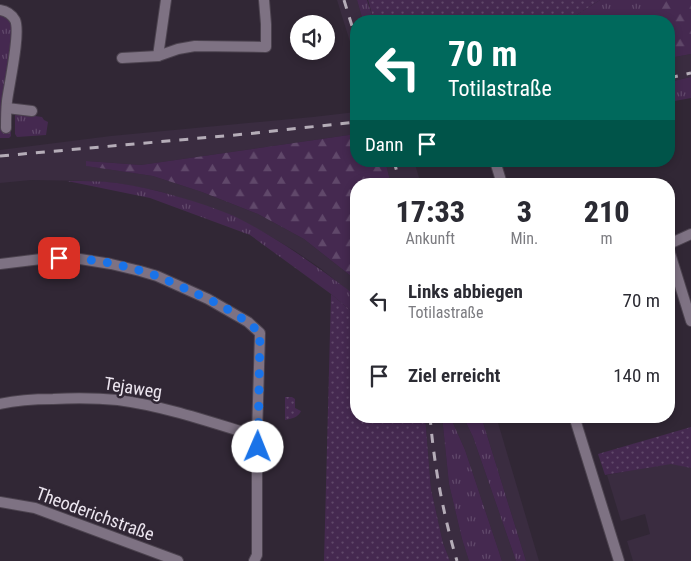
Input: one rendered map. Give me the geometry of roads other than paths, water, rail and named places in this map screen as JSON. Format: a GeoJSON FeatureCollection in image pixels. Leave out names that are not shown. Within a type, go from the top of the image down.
{"type":"FeatureCollection","features":[{"type":"Feature","properties":{"kind":"street"},"geometry":{"type":"LineString","coordinates":[[158,56],[166,0]]}},
{"type":"Feature","properties":{"kind":"street"},"geometry":{"type":"LineString","coordinates":[[122,58],[158,56],[178,49],[195,46],[266,47],[264,0]]}},
{"type":"Feature","properties":{"kind":"street"},"geometry":{"type":"LineString","coordinates":[[0,10],[12,16],[17,28],[6,128]]}},
{"type":"Feature","properties":{"kind":"street"},"geometry":{"type":"LineString","coordinates":[[7,108],[32,111]]}},
{"type":"Feature","properties":{"kind":"street"},"geometry":{"type":"LineString","coordinates":[[675,241],[691,234]]}},
{"type":"Feature","properties":{"kind":"street"},"geometry":{"type":"LineString","coordinates":[[0,264],[41,259],[74,258],[111,264],[157,276],[208,299],[248,322],[260,333],[257,434],[257,554],[254,561]]}},
{"type":"Feature","properties":{"kind":"street"},"geometry":{"type":"LineString","coordinates":[[675,269],[691,320]]}},
{"type":"Feature","properties":{"kind":"street","name":"Tejaweg"},"geometry":{"type":"LineString","coordinates":[[0,404],[12,401],[71,398],[115,400],[177,412],[250,434],[257,434]]}},
{"type":"Feature","properties":{"kind":"street"},"geometry":{"type":"LineString","coordinates":[[576,423],[619,561]]}},
{"type":"Feature","properties":{"kind":"street","name":"Theoderichstraße"},"geometry":{"type":"LineString","coordinates":[[0,502],[35,508],[178,561]]}},
{"type":"Feature","properties":{"kind":"railway"},"geometry":{"type":"LineString","coordinates":[[344,0],[350,20]]}},
{"type":"Feature","properties":{"kind":"railway"},"geometry":{"type":"LineString","coordinates":[[675,77],[691,73]]}},
{"type":"Feature","properties":{"kind":"railway"},"geometry":{"type":"LineString","coordinates":[[0,156],[350,123]]}},
{"type":"Feature","properties":{"kind":"railway"},"geometry":{"type":"LineString","coordinates":[[396,167],[398,178]]}},
{"type":"Feature","properties":{"kind":"railway"},"geometry":{"type":"LineString","coordinates":[[431,423],[440,489],[457,561]]}}]}
